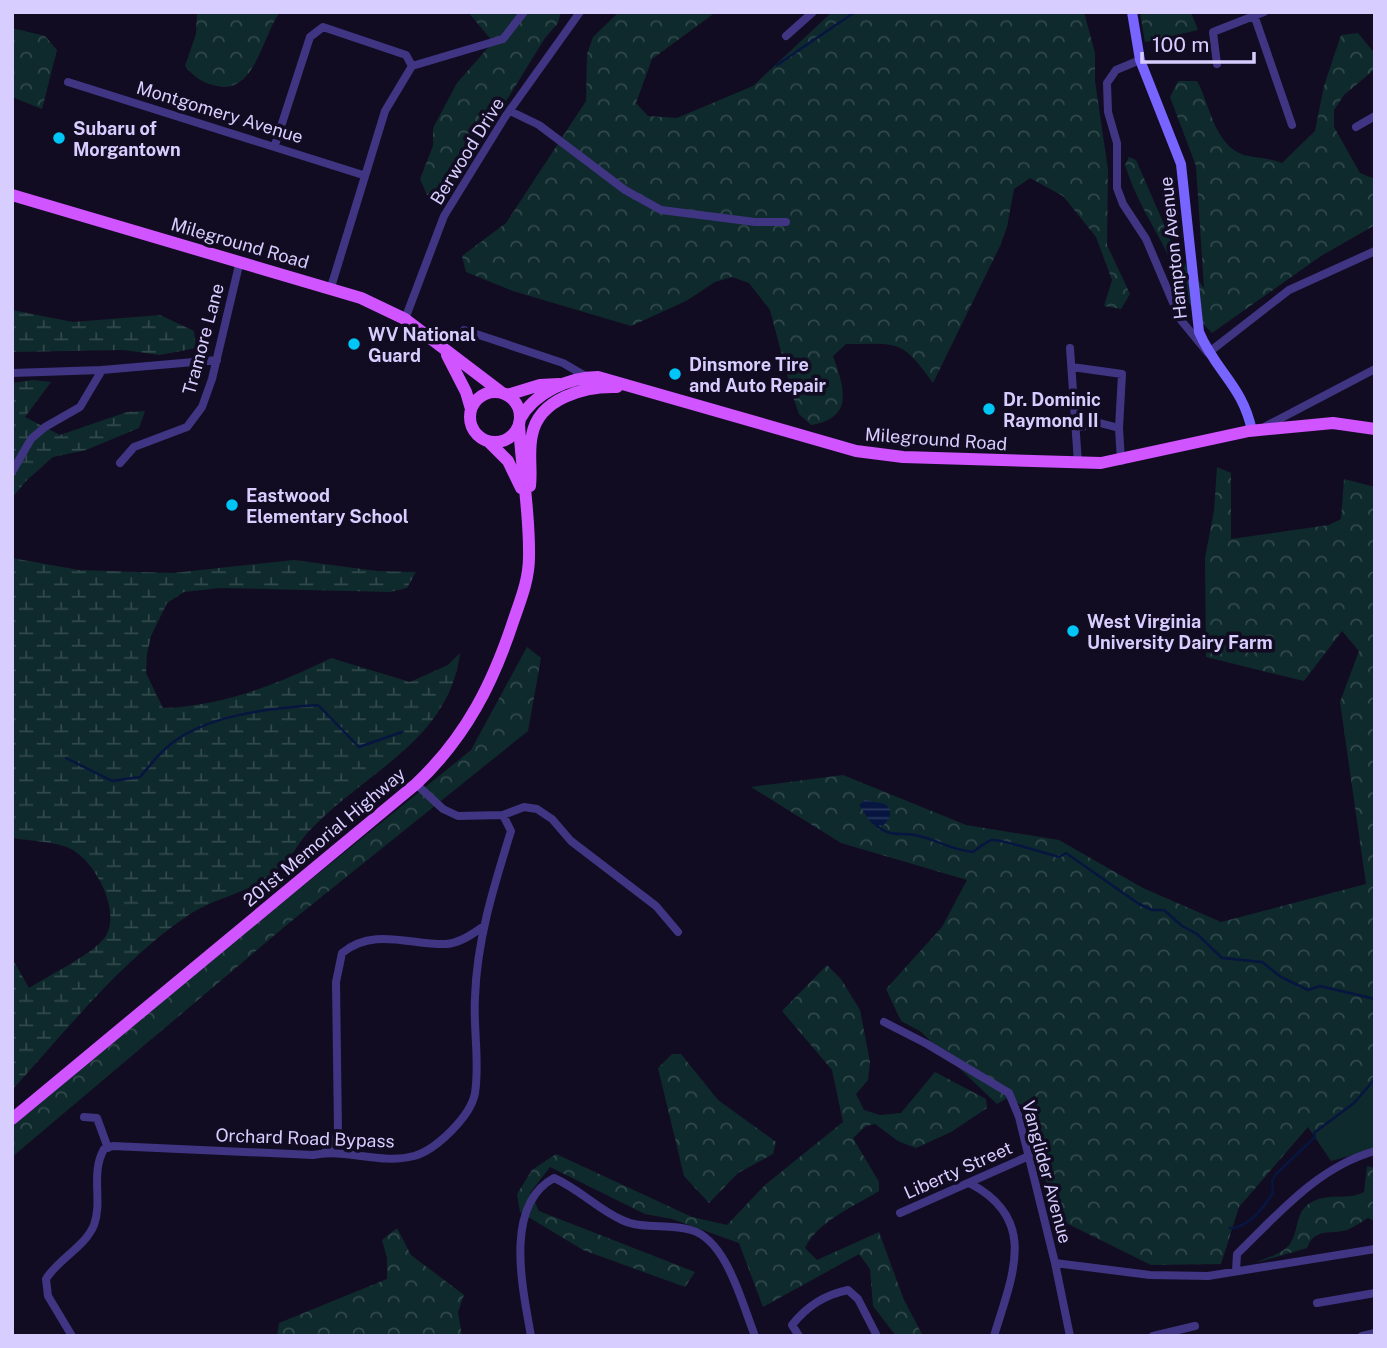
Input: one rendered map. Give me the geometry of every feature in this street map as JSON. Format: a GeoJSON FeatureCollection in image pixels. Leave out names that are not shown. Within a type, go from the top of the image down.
{"type":"FeatureCollection","features":[{"type":"Feature","properties":{"kind":"main road","name":"Mileground Road"},"geometry":{"type":"LineString","coordinates":[[12,195],[331,287],[405,319],[445,352],[504,393],[540,385],[563,384]]}},
{"type":"Feature","properties":{"kind":"main road","name":"Mileground Road"},"geometry":{"type":"LineString","coordinates":[[445,352],[466,392],[471,409]]}},
{"type":"Feature","properties":{"kind":"main road","name":"Mileground Road"},"geometry":{"type":"LineString","coordinates":[[519,421],[528,404],[563,384],[587,377],[643,388],[856,452],[903,457],[1078,463],[1121,461],[1252,431],[1333,423],[1375,429]]}},
{"type":"Feature","properties":{"kind":"main road"},"geometry":{"type":"LineString","coordinates":[[527,500],[531,439],[543,414],[562,399],[579,391],[595,387],[643,388]]}},
{"type":"Feature","properties":{"kind":"main road"},"geometry":{"type":"LineString","coordinates":[[504,393],[518,407],[519,421],[511,436],[495,442],[487,441],[474,431],[470,418],[471,409],[481,395],[504,393]]}},
{"type":"Feature","properties":{"kind":"main road","name":"201st Memorial Highway"},"geometry":{"type":"LineString","coordinates":[[12,1119],[416,784],[463,731],[497,669],[525,588],[529,560],[527,500],[521,462],[519,421]]}},
{"type":"Feature","properties":{"kind":"main road","name":"201st Memorial Highway"},"geometry":{"type":"LineString","coordinates":[[487,441],[508,461],[527,500]]}},
{"type":"Feature","properties":{"kind":"street"},"geometry":{"type":"LineString","coordinates":[[331,287],[363,174],[385,111],[412,66],[503,39],[524,12]]}},
{"type":"Feature","properties":{"kind":"street","name":"Berwood Drive"},"geometry":{"type":"LineString","coordinates":[[405,319],[444,216],[510,111],[580,12]]}},
{"type":"Feature","properties":{"kind":"street"},"geometry":{"type":"LineString","coordinates":[[786,36],[813,12]]}},
{"type":"Feature","properties":{"kind":"street","name":"Hampton Avenue"},"geometry":{"type":"LineString","coordinates":[[1132,12],[1140,60],[1181,164],[1199,332],[1208,353],[1237,389],[1252,431]]}},
{"type":"Feature","properties":{"kind":"street"},"geometry":{"type":"LineString","coordinates":[[1217,64],[1213,32],[1264,12]]}},
{"type":"Feature","properties":{"kind":"street"},"geometry":{"type":"LineString","coordinates":[[1254,14],[1292,125]]}},
{"type":"Feature","properties":{"kind":"street"},"geometry":{"type":"LineString","coordinates":[[275,145],[310,37],[323,27],[406,55],[412,66]]}},
{"type":"Feature","properties":{"kind":"street"},"geometry":{"type":"LineString","coordinates":[[1140,60],[1116,70],[1107,83],[1108,112],[1117,143],[1117,188],[1123,204],[1146,239],[1180,319],[1208,353],[1289,290],[1375,251]]}},
{"type":"Feature","properties":{"kind":"street","name":"Montgomery Avenue"},"geometry":{"type":"LineString","coordinates":[[68,82],[363,174]]}},
{"type":"Feature","properties":{"kind":"street"},"geometry":{"type":"LineString","coordinates":[[510,111],[539,125],[625,190],[661,210],[755,222],[786,222]]}},
{"type":"Feature","properties":{"kind":"street"},"geometry":{"type":"LineString","coordinates":[[1356,127],[1375,116]]}},
{"type":"Feature","properties":{"kind":"street","name":"Tramore Lane"},"geometry":{"type":"LineString","coordinates":[[120,463],[134,447],[187,427],[202,407],[217,360],[240,261]]}},
{"type":"Feature","properties":{"kind":"street","name":"Mileground Road"},"geometry":{"type":"LineString","coordinates":[[464,330],[563,363],[587,377]]}},
{"type":"Feature","properties":{"kind":"street"},"geometry":{"type":"LineString","coordinates":[[1070,348],[1078,463]]}},
{"type":"Feature","properties":{"kind":"street"},"geometry":{"type":"LineString","coordinates":[[12,373],[102,370],[217,360]]}},
{"type":"Feature","properties":{"kind":"street"},"geometry":{"type":"LineString","coordinates":[[1072,367],[1122,374],[1119,428],[1121,461]]}},
{"type":"Feature","properties":{"kind":"street"},"geometry":{"type":"LineString","coordinates":[[1252,431],[1375,369]]}},
{"type":"Feature","properties":{"kind":"street"},"geometry":{"type":"LineString","coordinates":[[12,472],[31,439],[45,427],[80,407],[102,370]]}},
{"type":"Feature","properties":{"kind":"street"},"geometry":{"type":"LineString","coordinates":[[1075,428],[1100,423],[1119,428]]}},
{"type":"Feature","properties":{"kind":"street"},"geometry":{"type":"LineString","coordinates":[[416,784],[443,809],[458,816],[503,815],[524,807],[537,809],[552,819],[571,841],[656,906],[678,932]]}},
{"type":"Feature","properties":{"kind":"street","name":"Orchard Road Bypass"},"geometry":{"type":"LineString","coordinates":[[108,1147],[313,1155],[325,1152],[385,1159],[415,1156],[434,1146],[467,1111],[475,1093],[475,996],[481,928],[511,831],[503,815]]}},
{"type":"Feature","properties":{"kind":"street"},"geometry":{"type":"LineString","coordinates":[[325,1152],[333,1145],[338,1132],[335,982],[342,953],[370,939],[447,944],[464,939],[481,928]]}},
{"type":"Feature","properties":{"kind":"street","name":"Vanglider Avenue"},"geometry":{"type":"LineString","coordinates":[[884,1022],[928,1044],[1009,1093],[1029,1156],[1055,1263],[1150,1275],[1208,1276],[1236,1271]]}},
{"type":"Feature","properties":{"kind":"street"},"geometry":{"type":"LineString","coordinates":[[72,1336],[48,1296],[46,1279],[93,1226],[97,1212],[96,1169],[99,1157],[108,1147],[97,1118],[84,1117]]}},
{"type":"Feature","properties":{"kind":"street"},"geometry":{"type":"LineString","coordinates":[[1375,1151],[1349,1158],[1312,1183],[1237,1254],[1236,1271],[1375,1249]]}},
{"type":"Feature","properties":{"kind":"street","name":"Liberty Street"},"geometry":{"type":"LineString","coordinates":[[900,1213],[971,1184],[1029,1156]]}},
{"type":"Feature","properties":{"kind":"street"},"geometry":{"type":"LineString","coordinates":[[531,1336],[519,1237],[543,1183],[554,1178],[575,1187],[623,1221],[690,1229],[709,1238],[722,1255],[755,1336]]}},
{"type":"Feature","properties":{"kind":"street"},"geometry":{"type":"LineString","coordinates":[[971,1184],[993,1196],[1005,1211],[1016,1248],[994,1336]]}},
{"type":"Feature","properties":{"kind":"street"},"geometry":{"type":"LineString","coordinates":[[1055,1263],[1070,1336]]}},
{"type":"Feature","properties":{"kind":"street"},"geometry":{"type":"LineString","coordinates":[[799,1336],[792,1325],[803,1311],[830,1294],[848,1290],[858,1300],[877,1336]]}},
{"type":"Feature","properties":{"kind":"street"},"geometry":{"type":"LineString","coordinates":[[1317,1303],[1375,1293]]}},
{"type":"Feature","properties":{"kind":"street"},"geometry":{"type":"LineString","coordinates":[[1153,1336],[1195,1326]]}},
{"type":"Feature","properties":{"kind":"street"},"geometry":{"type":"LineString","coordinates":[[1362,1336],[1375,1333]]}},
{"type":"Feature","properties":{"kind":"green space"},"geometry":{"type":"Polygon","coordinates":[[[197,12],[280,12],[249,73],[240,82],[230,86],[217,86],[195,76],[185,66],[196,34],[197,12]]]}},
{"type":"Feature","properties":{"kind":"green space"},"geometry":{"type":"Polygon","coordinates":[[[468,12],[561,12],[558,23],[545,38],[442,205],[427,195],[420,179],[433,146],[433,128],[457,83],[493,42],[468,12]]]}},
{"type":"Feature","properties":{"kind":"green space"},"geometry":{"type":"Polygon","coordinates":[[[619,12],[716,12],[652,59],[636,103],[648,116],[677,118],[753,86],[832,12],[1084,12],[1095,53],[1095,81],[1108,170],[1107,245],[1130,294],[1121,309],[1104,306],[1112,280],[1096,237],[1063,196],[1030,178],[1014,189],[1007,227],[1000,246],[933,383],[913,358],[897,347],[888,344],[846,344],[833,356],[842,390],[840,408],[835,416],[811,425],[799,414],[770,310],[749,283],[732,277],[715,282],[686,301],[631,326],[513,291],[466,272],[462,256],[506,223],[586,101],[587,54],[593,37],[619,12]]]}},
{"type":"Feature","properties":{"kind":"green space"},"geometry":{"type":"Polygon","coordinates":[[[1140,12],[1191,12],[1198,30],[1145,42],[1140,12]]]}},
{"type":"Feature","properties":{"kind":"green space"},"geometry":{"type":"Polygon","coordinates":[[[12,28],[45,36],[57,50],[42,109],[12,97],[12,28]]]}},
{"type":"Feature","properties":{"kind":"green space"},"geometry":{"type":"Polygon","coordinates":[[[1358,33],[1375,54],[1375,69],[1344,95],[1334,110],[1334,127],[1360,173],[1375,179],[1375,225],[1321,256],[1212,333],[1188,301],[1137,196],[1125,165],[1129,157],[1136,160],[1176,252],[1204,288],[1196,166],[1170,97],[1178,81],[1197,81],[1219,133],[1234,150],[1244,155],[1282,163],[1315,131],[1324,86],[1341,35],[1358,33]]]}},
{"type":"Feature","properties":{"kind":"green space"},"geometry":{"type":"Polygon","coordinates":[[[12,310],[73,322],[160,315],[194,331],[196,348],[160,355],[123,350],[12,352],[12,310]]]}},
{"type":"Feature","properties":{"kind":"green space"},"geometry":{"type":"Polygon","coordinates":[[[33,380],[51,382],[25,417],[60,435],[127,412],[145,411],[139,428],[86,450],[53,457],[26,481],[12,498],[12,383],[33,380]]]}},
{"type":"Feature","properties":{"kind":"green space"},"geometry":{"type":"Polygon","coordinates":[[[1217,467],[1231,473],[1231,539],[1329,525],[1341,519],[1344,479],[1375,487],[1375,1149],[1331,1161],[1308,1127],[1239,1207],[1221,1264],[1151,1265],[1056,1218],[1027,1109],[1009,1097],[997,1104],[920,1031],[901,1021],[886,989],[942,927],[967,880],[841,843],[751,787],[843,775],[966,825],[1059,840],[1143,888],[1221,922],[1366,884],[1340,702],[1359,651],[1342,631],[1304,681],[1206,657],[1205,558],[1214,511],[1217,467]]]}},
{"type":"Feature","properties":{"kind":"green space"},"geometry":{"type":"Polygon","coordinates":[[[12,558],[79,570],[173,573],[294,560],[377,571],[416,572],[407,588],[390,592],[220,588],[184,592],[167,603],[151,636],[147,654],[146,673],[163,708],[207,703],[250,692],[331,658],[410,682],[448,665],[460,653],[453,683],[440,709],[423,732],[403,752],[334,807],[303,838],[276,872],[256,885],[190,914],[141,952],[96,996],[12,1090],[12,958],[29,988],[96,947],[108,930],[110,918],[109,904],[98,877],[80,856],[57,844],[12,838],[12,558]]]}},
{"type":"Feature","properties":{"kind":"green space"},"geometry":{"type":"Polygon","coordinates":[[[527,647],[541,658],[528,731],[289,923],[12,1157],[12,1122],[471,750],[527,647]]]}},
{"type":"Feature","properties":{"kind":"green space"},"geometry":{"type":"Polygon","coordinates":[[[827,965],[841,979],[860,1010],[870,1062],[868,1080],[856,1094],[864,1110],[880,1115],[901,1113],[935,1072],[986,1099],[987,1108],[951,1132],[916,1148],[898,1141],[875,1124],[866,1126],[853,1138],[879,1182],[879,1191],[828,1222],[818,1230],[805,1248],[817,1260],[879,1232],[904,1300],[923,1336],[896,1336],[873,1306],[870,1269],[859,1254],[763,1307],[739,1243],[672,1219],[645,1214],[550,1167],[530,1193],[539,1211],[695,1272],[685,1287],[583,1250],[520,1212],[517,1194],[532,1170],[556,1154],[692,1217],[727,1225],[765,1185],[843,1122],[832,1070],[782,1011],[827,965]]]}},
{"type":"Feature","properties":{"kind":"green space"},"geometry":{"type":"Polygon","coordinates":[[[672,1054],[681,1054],[718,1100],[776,1142],[773,1154],[738,1173],[709,1203],[684,1176],[658,1068],[672,1054]]]}},
{"type":"Feature","properties":{"kind":"green space"},"geometry":{"type":"Polygon","coordinates":[[[1375,1079],[1375,1143],[1338,1159],[1320,1131],[1375,1079]]]}},
{"type":"Feature","properties":{"kind":"green space"},"geometry":{"type":"Polygon","coordinates":[[[1367,1166],[1375,1168],[1375,1221],[1368,1218],[1347,1230],[1319,1234],[1310,1241],[1307,1248],[1255,1263],[1278,1253],[1290,1244],[1301,1213],[1310,1203],[1323,1198],[1364,1192],[1367,1166]]]}},
{"type":"Feature","properties":{"kind":"green space"},"geometry":{"type":"Polygon","coordinates":[[[397,1228],[411,1255],[464,1295],[458,1312],[462,1336],[277,1336],[279,1323],[387,1279],[387,1258],[382,1240],[397,1228]]]}},
{"type":"Feature","properties":{"kind":"water"},"geometry":{"type":"Polygon","coordinates":[[[865,800],[885,804],[890,809],[890,817],[883,826],[872,824],[859,805],[865,800]]]}},
{"type":"Feature","properties":{"kind":"waterway"},"geometry":{"type":"LineString","coordinates":[[777,65],[855,12]]}},
{"type":"Feature","properties":{"kind":"waterway"},"geometry":{"type":"LineString","coordinates":[[66,758],[112,781],[140,777],[165,749],[197,728],[237,715],[299,706],[318,705],[359,747],[402,732]]}},
{"type":"Feature","properties":{"kind":"waterway"},"geometry":{"type":"LineString","coordinates":[[876,825],[887,832],[919,836],[973,852],[985,843],[997,840],[1059,857],[1066,853],[1139,904],[1152,910],[1164,910],[1182,926],[1197,934],[1222,958],[1262,962],[1281,977],[1308,990],[1320,986],[1375,999]]}},
{"type":"Feature","properties":{"kind":"waterway"},"geometry":{"type":"LineString","coordinates":[[1230,1228],[1250,1221],[1255,1216],[1273,1193],[1272,1181],[1276,1174],[1315,1137],[1314,1133],[1354,1103],[1375,1079]]}},
{"type":"Feature","properties":{"kind":"place","name":"Subaru of Morgantown"},"geometry":{"type":"Point","coordinates":[59,138]}},
{"type":"Feature","properties":{"kind":"place","name":"WV National Guard"},"geometry":{"type":"Point","coordinates":[354,344]}},
{"type":"Feature","properties":{"kind":"place","name":"Dinsmore Tire and Auto Repair"},"geometry":{"type":"Point","coordinates":[675,374]}},
{"type":"Feature","properties":{"kind":"place","name":"Dr. Dominic Raymond II"},"geometry":{"type":"Point","coordinates":[989,409]}},
{"type":"Feature","properties":{"kind":"place","name":"Eastwood Elementary School"},"geometry":{"type":"Point","coordinates":[232,505]}},
{"type":"Feature","properties":{"kind":"place","name":"West Virginia University Dairy Farm"},"geometry":{"type":"Point","coordinates":[1073,631]}}]}
